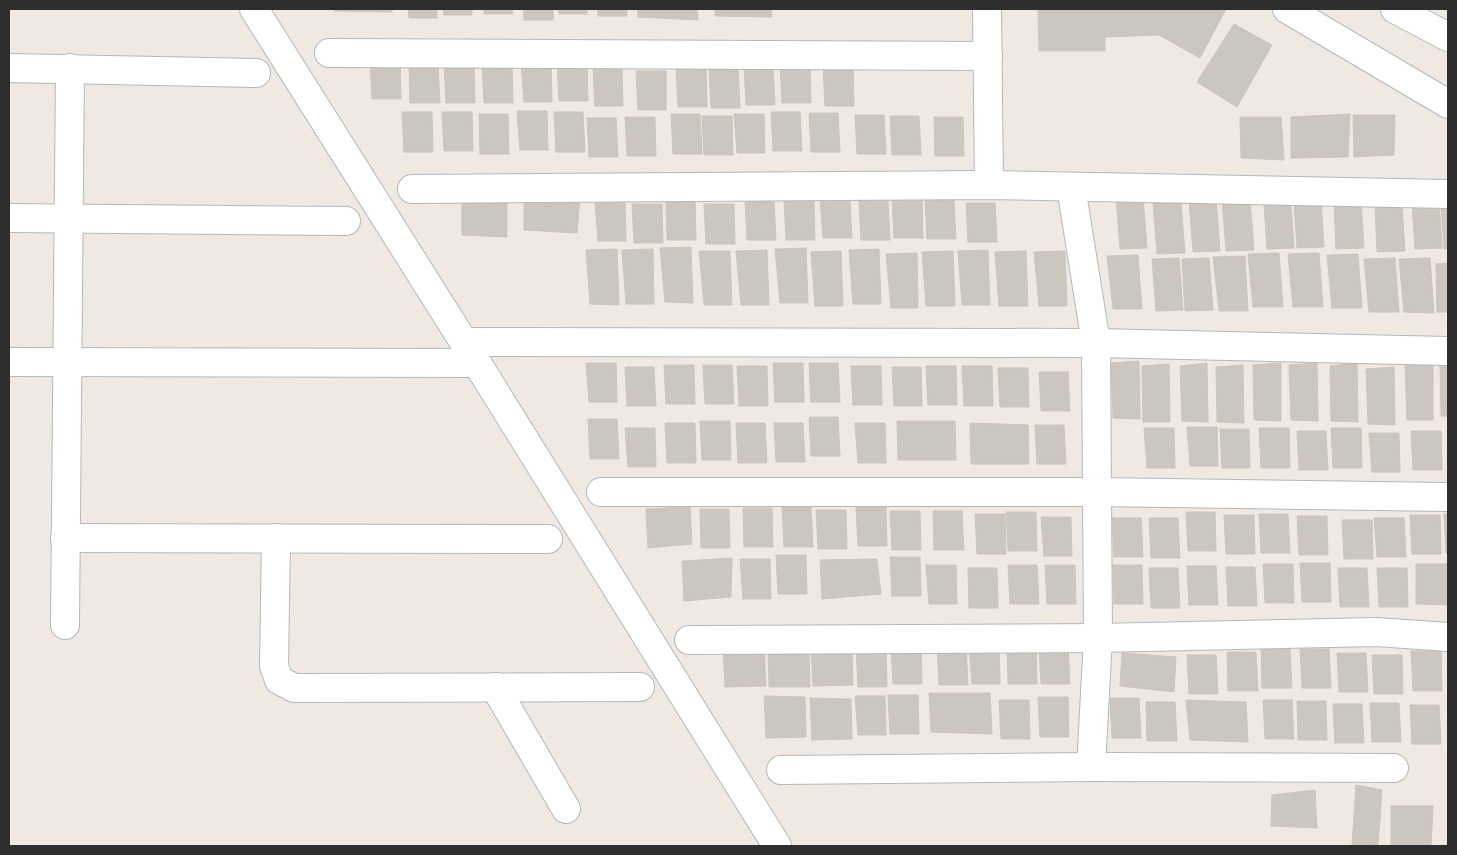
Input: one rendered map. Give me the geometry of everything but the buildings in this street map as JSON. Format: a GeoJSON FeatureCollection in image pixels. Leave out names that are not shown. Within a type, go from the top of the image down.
{"type":"FeatureCollection","features":[{"type":"Feature","properties":{"kind":"street"},"geometry":{"type":"LineString","coordinates":[[254,9],[471,352],[776,846]]}},
{"type":"Feature","properties":{"kind":"street"},"geometry":{"type":"LineString","coordinates":[[987,9],[989,185]]}},
{"type":"Feature","properties":{"kind":"street"},"geometry":{"type":"LineString","coordinates":[[1287,9],[1448,104]]}},
{"type":"Feature","properties":{"kind":"street"},"geometry":{"type":"LineString","coordinates":[[1395,9],[1448,37]]}},
{"type":"Feature","properties":{"kind":"street"},"geometry":{"type":"LineString","coordinates":[[329,53],[988,56]]}},
{"type":"Feature","properties":{"kind":"street"},"geometry":{"type":"LineString","coordinates":[[9,68],[256,73]]}},
{"type":"Feature","properties":{"kind":"street"},"geometry":{"type":"LineString","coordinates":[[65,625],[70,68]]}},
{"type":"Feature","properties":{"kind":"street"},"geometry":{"type":"LineString","coordinates":[[412,189],[989,185],[1448,194]]}},
{"type":"Feature","properties":{"kind":"street"},"geometry":{"type":"LineString","coordinates":[[1071,187],[1096,343],[1098,638],[1091,766]]}},
{"type":"Feature","properties":{"kind":"street"},"geometry":{"type":"LineString","coordinates":[[9,218],[346,221]]}},
{"type":"Feature","properties":{"kind":"street"},"geometry":{"type":"LineString","coordinates":[[9,362],[471,352],[1096,343],[1448,351]]}},
{"type":"Feature","properties":{"kind":"street"},"geometry":{"type":"LineString","coordinates":[[601,492],[1097,492],[1448,497]]}},
{"type":"Feature","properties":{"kind":"street"},"geometry":{"type":"LineString","coordinates":[[66,538],[548,539]]}},
{"type":"Feature","properties":{"kind":"street"},"geometry":{"type":"LineString","coordinates":[[276,538],[274,666],[279,680],[294,688],[640,687]]}},
{"type":"Feature","properties":{"kind":"street"},"geometry":{"type":"LineString","coordinates":[[689,640],[1098,638],[1378,632],[1448,637]]}},
{"type":"Feature","properties":{"kind":"street"},"geometry":{"type":"LineString","coordinates":[[495,688],[566,809]]}},
{"type":"Feature","properties":{"kind":"street"},"geometry":{"type":"LineString","coordinates":[[781,770],[1091,766],[1394,768]]}}]}
